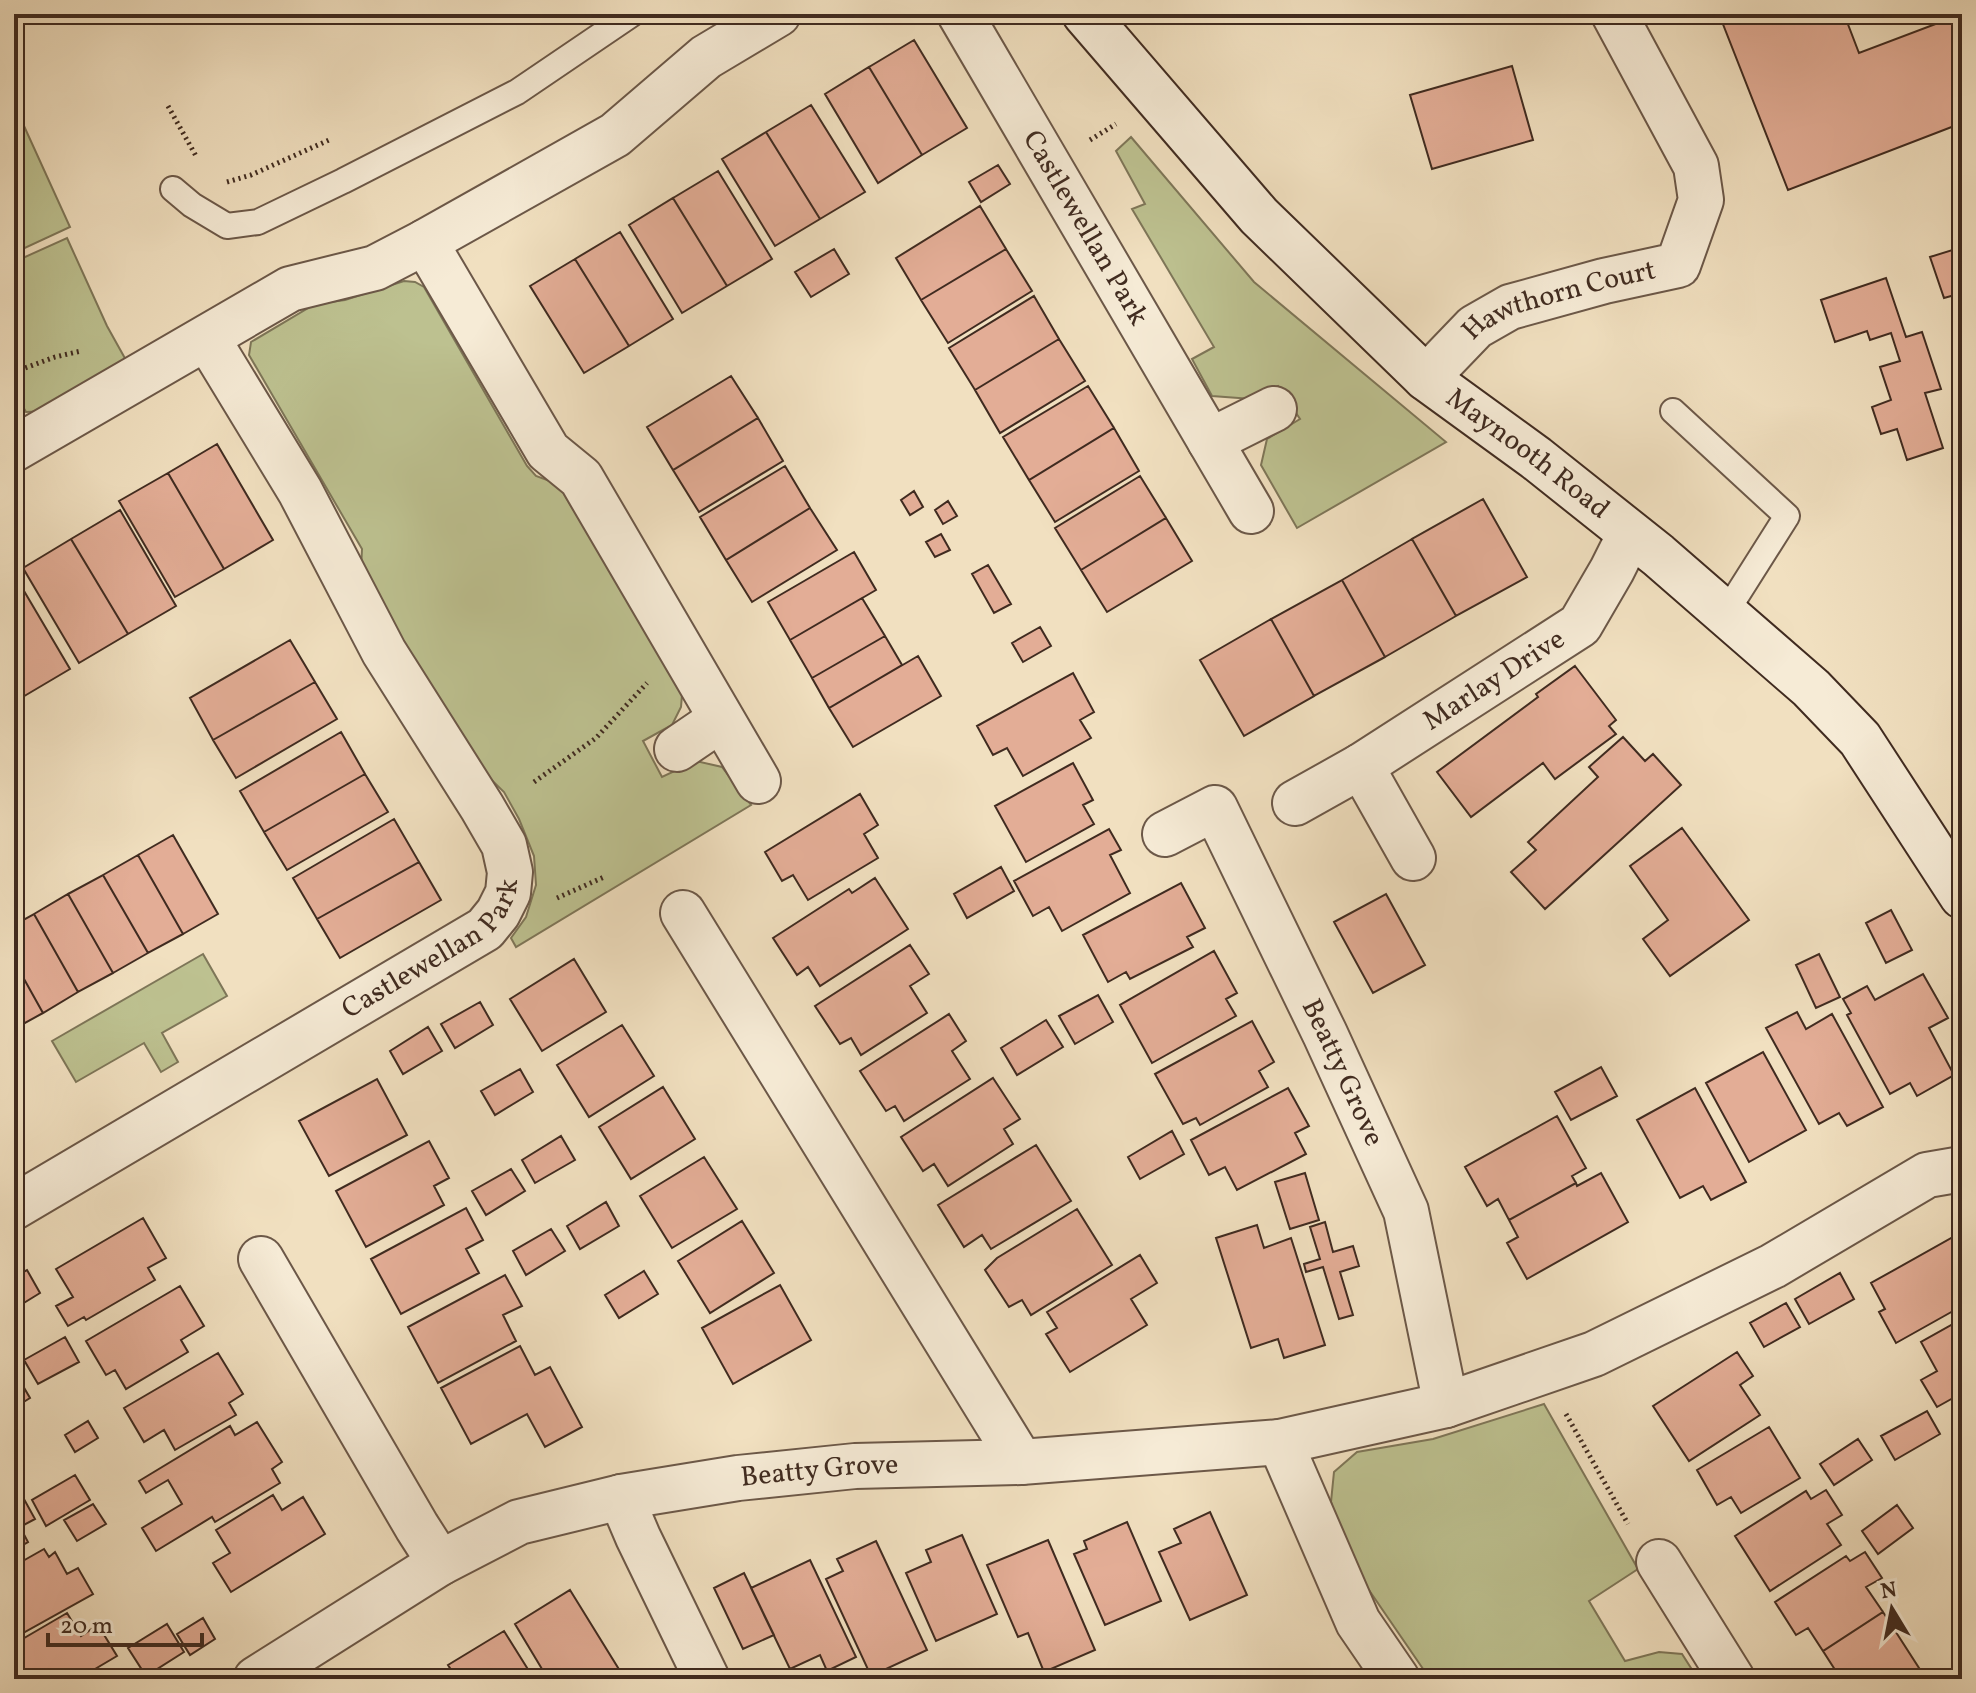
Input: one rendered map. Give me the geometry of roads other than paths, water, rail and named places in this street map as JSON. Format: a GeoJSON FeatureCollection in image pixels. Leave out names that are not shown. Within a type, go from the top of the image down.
{"type":"FeatureCollection","features":[{"type":"Feature","properties":{"kind":"street"},"geometry":{"type":"LineString","coordinates":[[14,449],[290,289],[375,268],[615,135],[706,57],[778,14]]}},
{"type":"Feature","properties":{"kind":"street","name":"Castlewellan Park"},"geometry":{"type":"LineString","coordinates":[[960,14],[1251,511]]}},
{"type":"Feature","properties":{"kind":"street","name":"Maynooth Road"},"geometry":{"type":"LineString","coordinates":[[1085,14],[1259,216],[1426,378],[1536,458],[1658,555],[1811,688],[1860,739],[1962,896]]}},
{"type":"Feature","properties":{"kind":"street","name":"Hawthorn Court"},"geometry":{"type":"LineString","coordinates":[[1426,378],[1475,327],[1510,307],[1604,281],[1678,265],[1701,200],[1696,166],[1614,14]]}},
{"type":"Feature","properties":{"kind":"street"},"geometry":{"type":"LineString","coordinates":[[425,242],[548,451],[581,478],[758,781]]}},
{"type":"Feature","properties":{"kind":"street","name":"Castlewellan Park"},"geometry":{"type":"LineString","coordinates":[[14,1207],[485,929],[508,893],[510,872],[504,845],[384,652],[300,491],[207,338]]}},
{"type":"Feature","properties":{"kind":"street"},"geometry":{"type":"LineString","coordinates":[[1210,441],[1274,409]]}},
{"type":"Feature","properties":{"kind":"street","name":"Marlay Drive"},"geometry":{"type":"LineString","coordinates":[[1295,803],[1361,766],[1580,625],[1630,534]]}},
{"type":"Feature","properties":{"kind":"street"},"geometry":{"type":"LineString","coordinates":[[677,749],[721,719]]}},
{"type":"Feature","properties":{"kind":"street"},"geometry":{"type":"LineString","coordinates":[[1361,766],[1413,858]]}},
{"type":"Feature","properties":{"kind":"street","name":"Beatty Grove"},"geometry":{"type":"LineString","coordinates":[[1165,834],[1215,808],[1325,1034],[1406,1211],[1446,1405]]}},
{"type":"Feature","properties":{"kind":"street"},"geometry":{"type":"LineString","coordinates":[[683,913],[1021,1462]]}},
{"type":"Feature","properties":{"kind":"street","name":"Beatty Grove"},"geometry":{"type":"LineString","coordinates":[[256,1679],[440,1563],[519,1522],[621,1497],[738,1478],[855,1466],[1021,1462],[1280,1442],[1446,1405],[1594,1354],[1773,1266],[1927,1175],[1962,1169]]}},
{"type":"Feature","properties":{"kind":"street"},"geometry":{"type":"LineString","coordinates":[[261,1259],[440,1563]]}},
{"type":"Feature","properties":{"kind":"street"},"geometry":{"type":"LineString","coordinates":[[1280,1442],[1358,1622],[1397,1679]]}},
{"type":"Feature","properties":{"kind":"street"},"geometry":{"type":"LineString","coordinates":[[621,1497],[707,1679]]}},
{"type":"Feature","properties":{"kind":"street"},"geometry":{"type":"LineString","coordinates":[[1659,1562],[1732,1679]]}},
{"type":"Feature","properties":{"kind":"lane"},"geometry":{"type":"LineString","coordinates":[[173,189],[192,205],[227,226],[258,222],[517,92],[632,14]]}},
{"type":"Feature","properties":{"kind":"lane"},"geometry":{"type":"LineString","coordinates":[[1673,411],[1787,516],[1725,614]]}}]}
